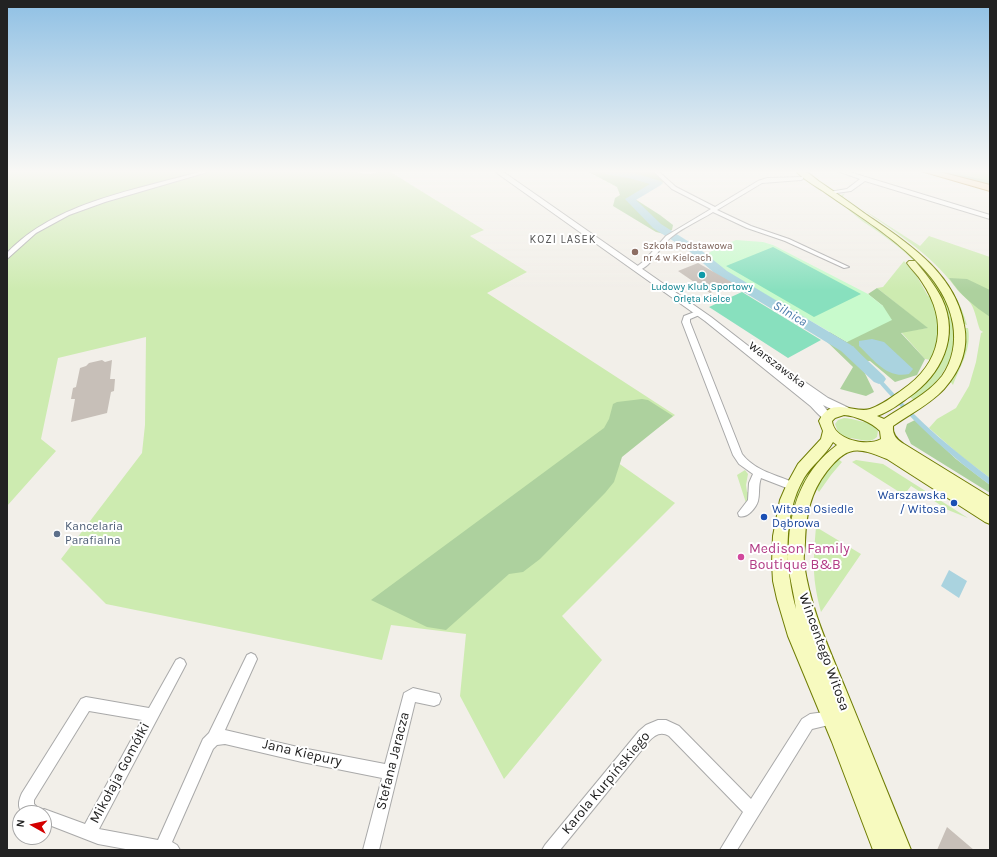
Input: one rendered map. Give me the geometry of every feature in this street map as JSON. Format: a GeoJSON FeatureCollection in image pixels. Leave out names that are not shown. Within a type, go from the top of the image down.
{"type":"FeatureCollection","features":[{"type":"Feature","properties":{"kind":"main road"},"geometry":{"type":"LineString","coordinates":[[848,211],[900,251],[924,276],[938,300],[943,315],[945,331],[940,353],[927,375],[916,386],[903,396],[870,414],[860,414]]}},
{"type":"Feature","properties":{"kind":"main road"},"geometry":{"type":"LineString","coordinates":[[856,211],[900,242],[919,258],[939,280],[954,306],[959,325],[960,337],[956,361],[937,389],[914,407],[888,423],[886,425],[888,441],[884,445],[873,448]]}},
{"type":"Feature","properties":{"kind":"main road"},"geometry":{"type":"LineString","coordinates":[[990,504],[899,448],[891,442],[887,433],[875,420],[860,414],[845,411],[836,412],[828,417],[826,422],[829,432],[842,442],[873,448],[892,455],[990,518]]}},
{"type":"Feature","properties":{"kind":"main road","name":"Wincentego Witosa"},"geometry":{"type":"LineString","coordinates":[[829,432],[828,440],[805,464],[792,486],[784,514],[781,535],[780,564],[782,582],[793,623],[800,642],[832,718],[884,850]]}},
{"type":"Feature","properties":{"kind":"main road","name":"Wincentego Witosa"},"geometry":{"type":"LineString","coordinates":[[854,445],[844,447],[829,460],[808,488],[801,506],[798,523],[796,562],[805,609],[900,850]]}},
{"type":"Feature","properties":{"kind":"street"},"geometry":{"type":"LineString","coordinates":[[7,257],[14,248],[30,235],[78,211]]}},
{"type":"Feature","properties":{"kind":"street","name":"Warszawska"},"geometry":{"type":"LineString","coordinates":[[554,211],[704,316],[812,402],[828,417]]}},
{"type":"Feature","properties":{"kind":"street"},"geometry":{"type":"LineString","coordinates":[[637,269],[643,266],[668,237],[711,211]]}},
{"type":"Feature","properties":{"kind":"street"},"geometry":{"type":"LineString","coordinates":[[718,211],[749,228],[787,240],[846,267]]}},
{"type":"Feature","properties":{"kind":"street"},"geometry":{"type":"LineString","coordinates":[[970,211],[990,217]]}},
{"type":"Feature","properties":{"kind":"street"},"geometry":{"type":"LineString","coordinates":[[704,316],[690,316],[685,320],[738,455],[746,465],[792,486]]}},
{"type":"Feature","properties":{"kind":"street","name":"Warszawska"},"geometry":{"type":"LineString","coordinates":[[704,316],[742,339],[824,401],[845,411]]}},
{"type":"Feature","properties":{"kind":"street"},"geometry":{"type":"LineString","coordinates":[[743,513],[753,501],[754,483],[759,472]]}},
{"type":"Feature","properties":{"kind":"street"},"geometry":{"type":"LineString","coordinates":[[165,849],[206,748],[214,738],[250,659]]}},
{"type":"Feature","properties":{"kind":"street","name":"Mikołaja Gomółki"},"geometry":{"type":"LineString","coordinates":[[89,832],[180,664]]}},
{"type":"Feature","properties":{"kind":"street","name":"Stefana Jaracza"},"geometry":{"type":"LineString","coordinates":[[371,850],[409,698],[413,695],[434,699]]}},
{"type":"Feature","properties":{"kind":"street","name":"Mikołaja Gomółki"},"geometry":{"type":"LineString","coordinates":[[26,805],[27,798],[86,704],[152,715]]}},
{"type":"Feature","properties":{"kind":"street"},"geometry":{"type":"LineString","coordinates":[[728,850],[807,724],[810,721],[832,718]]}},
{"type":"Feature","properties":{"kind":"street","name":"Karola Kurpińskiego"},"geometry":{"type":"LineString","coordinates":[[550,850],[644,736],[656,727],[668,727],[674,731],[753,811]]}},
{"type":"Feature","properties":{"kind":"street","name":"Jana Kiepury"},"geometry":{"type":"LineString","coordinates":[[214,738],[225,737],[252,742],[302,755],[390,772]]}},
{"type":"Feature","properties":{"kind":"street","name":"Mikołaja Gomółki"},"geometry":{"type":"LineString","coordinates":[[52,819],[112,839],[165,849]]}},
{"type":"Feature","properties":{"kind":"green space"},"geometry":{"type":"Polygon","coordinates":[[[7,211],[453,211],[484,230],[470,236],[527,272],[487,293],[675,415],[614,460],[675,503],[562,616],[602,660],[504,779],[460,696],[466,634],[391,625],[382,660],[106,604],[61,559],[142,453],[145,425],[146,337],[58,358],[41,439],[56,451],[7,506],[7,211]]]}},
{"type":"Feature","properties":{"kind":"green space"},"geometry":{"type":"Polygon","coordinates":[[[621,211],[654,211],[673,225],[672,230],[664,234],[656,232],[621,211]]]}},
{"type":"Feature","properties":{"kind":"green space"},"geometry":{"type":"Polygon","coordinates":[[[850,211],[853,211],[895,241],[929,272],[951,310],[955,339],[949,362],[940,377],[915,401],[910,397],[927,382],[940,365],[947,348],[949,330],[946,312],[939,294],[928,277],[913,260],[901,249],[850,211]]]}},
{"type":"Feature","properties":{"kind":"green space"},"geometry":{"type":"Polygon","coordinates":[[[858,211],[863,211],[900,237],[918,251],[934,267],[948,284],[959,303],[967,325],[963,324],[958,306],[942,279],[858,211]]]}},
{"type":"Feature","properties":{"kind":"green space"},"geometry":{"type":"Polygon","coordinates":[[[865,211],[920,246],[929,236],[990,257],[990,478],[962,457],[929,428],[937,419],[956,408],[969,386],[976,362],[981,333],[983,332],[980,330],[975,313],[969,302],[923,253],[865,211]]]}},
{"type":"Feature","properties":{"kind":"green space"},"geometry":{"type":"Polygon","coordinates":[[[736,240],[763,242],[773,245],[868,294],[883,306],[892,320],[847,342],[723,270],[706,255],[715,249],[736,240]]]}},
{"type":"Feature","properties":{"kind":"green space"},"geometry":{"type":"Polygon","coordinates":[[[773,247],[861,294],[814,317],[726,266],[773,247]]]}},
{"type":"Feature","properties":{"kind":"green space"},"geometry":{"type":"Polygon","coordinates":[[[904,261],[915,273],[928,296],[933,297],[940,331],[931,360],[925,359],[901,332],[927,328],[877,288],[883,287],[904,261]]]}},
{"type":"Feature","properties":{"kind":"green space"},"geometry":{"type":"Polygon","coordinates":[[[949,278],[967,279],[990,290],[990,317],[968,300],[949,278]]]}},
{"type":"Feature","properties":{"kind":"green space"},"geometry":{"type":"Polygon","coordinates":[[[877,288],[928,328],[901,333],[925,359],[917,375],[895,382],[870,361],[859,361],[874,392],[866,396],[840,389],[853,367],[821,336],[830,332],[847,342],[883,306],[868,294],[877,288]]]}},
{"type":"Feature","properties":{"kind":"green space"},"geometry":{"type":"Polygon","coordinates":[[[742,292],[821,340],[788,358],[709,307],[742,292]]]}},
{"type":"Feature","properties":{"kind":"green space"},"geometry":{"type":"Polygon","coordinates":[[[964,328],[968,328],[969,336],[967,350],[953,385],[950,381],[961,361],[964,328]]]}},
{"type":"Feature","properties":{"kind":"green space"},"geometry":{"type":"Polygon","coordinates":[[[642,399],[648,400],[673,416],[622,457],[614,482],[540,559],[523,572],[509,574],[446,630],[427,627],[371,600],[604,428],[609,419],[613,404],[617,402],[642,399]]]}},
{"type":"Feature","properties":{"kind":"green space"},"geometry":{"type":"Polygon","coordinates":[[[844,418],[870,422],[878,431],[877,437],[870,441],[844,438],[838,432],[835,424],[838,420],[844,418]]]}},
{"type":"Feature","properties":{"kind":"green space"},"geometry":{"type":"Polygon","coordinates":[[[915,420],[956,459],[990,485],[990,493],[911,444],[905,431],[907,424],[915,420]]]}},
{"type":"Feature","properties":{"kind":"green space"},"geometry":{"type":"Polygon","coordinates":[[[826,451],[828,452],[811,471],[799,492],[793,514],[790,537],[791,560],[801,632],[787,570],[789,523],[795,499],[803,480],[826,451]]]}},
{"type":"Feature","properties":{"kind":"green space"},"geometry":{"type":"Polygon","coordinates":[[[838,459],[842,462],[819,492],[816,488],[823,475],[838,459]]]}},
{"type":"Feature","properties":{"kind":"green space"},"geometry":{"type":"Polygon","coordinates":[[[856,460],[883,464],[968,518],[948,510],[911,486],[904,495],[852,462],[856,460]]]}},
{"type":"Feature","properties":{"kind":"green space"},"geometry":{"type":"Polygon","coordinates":[[[745,470],[748,474],[746,485],[747,492],[750,492],[752,496],[746,503],[737,475],[745,470]]]}},
{"type":"Feature","properties":{"kind":"green space"},"geometry":{"type":"Polygon","coordinates":[[[816,527],[861,554],[821,612],[814,570],[816,527]]]}},
{"type":"Feature","properties":{"kind":"water"},"geometry":{"type":"Polygon","coordinates":[[[872,339],[884,342],[913,369],[909,374],[901,375],[887,371],[859,346],[859,341],[872,339]]]}},
{"type":"Feature","properties":{"kind":"water"},"geometry":{"type":"Polygon","coordinates":[[[853,346],[900,401],[950,447],[990,478],[990,485],[935,441],[910,416],[848,347],[853,346]]]}},
{"type":"Feature","properties":{"kind":"water"},"geometry":{"type":"Polygon","coordinates":[[[949,570],[967,581],[959,598],[941,586],[949,570]]]}},
{"type":"Feature","properties":{"kind":"building","name":"Ludowy Klub Sportowy Orlęta Kielce"},"geometry":{"type":"Polygon","coordinates":[[[698,263],[733,283],[710,293],[678,271],[698,263]]]}},
{"type":"Feature","properties":{"kind":"building"},"geometry":{"type":"Polygon","coordinates":[[[102,360],[105,362],[112,360],[110,379],[115,379],[114,391],[111,392],[107,413],[71,422],[75,399],[71,399],[73,388],[76,387],[80,368],[89,363],[102,360]]]}},
{"type":"Feature","properties":{"kind":"building"},"geometry":{"type":"Polygon","coordinates":[[[947,827],[974,850],[937,850],[947,827]]]}},
{"type":"Feature","properties":{"kind":"waterway","name":"Silnica"},"geometry":{"type":"LineString","coordinates":[[642,211],[657,226],[693,249],[723,274],[846,348],[879,379]]}},
{"type":"Feature","properties":{"kind":"place","name":"Szkoła Podstawowa nr 4 w Kielcach"},"geometry":{"type":"Point","coordinates":[635,252]}},
{"type":"Feature","properties":{"kind":"place","name":"Ludowy Klub Sportowy Orlęta Kielce"},"geometry":{"type":"Point","coordinates":[702,275]}},
{"type":"Feature","properties":{"kind":"place","name":"Warszawska / Witosa"},"geometry":{"type":"Point","coordinates":[954,503]}},
{"type":"Feature","properties":{"kind":"place","name":"Witosa Osiedle Dąbrowa"},"geometry":{"type":"Point","coordinates":[764,517]}},
{"type":"Feature","properties":{"kind":"place","name":"Kancelaria Parafialna"},"geometry":{"type":"Point","coordinates":[57,534]}},
{"type":"Feature","properties":{"kind":"place","name":"Medison Family Boutique B&B"},"geometry":{"type":"Point","coordinates":[741,557]}},
{"type":"Feature","properties":{"kind":"district","name":"KOZI LASEK"},"geometry":{"type":"Point","coordinates":[563,240]}}]}
